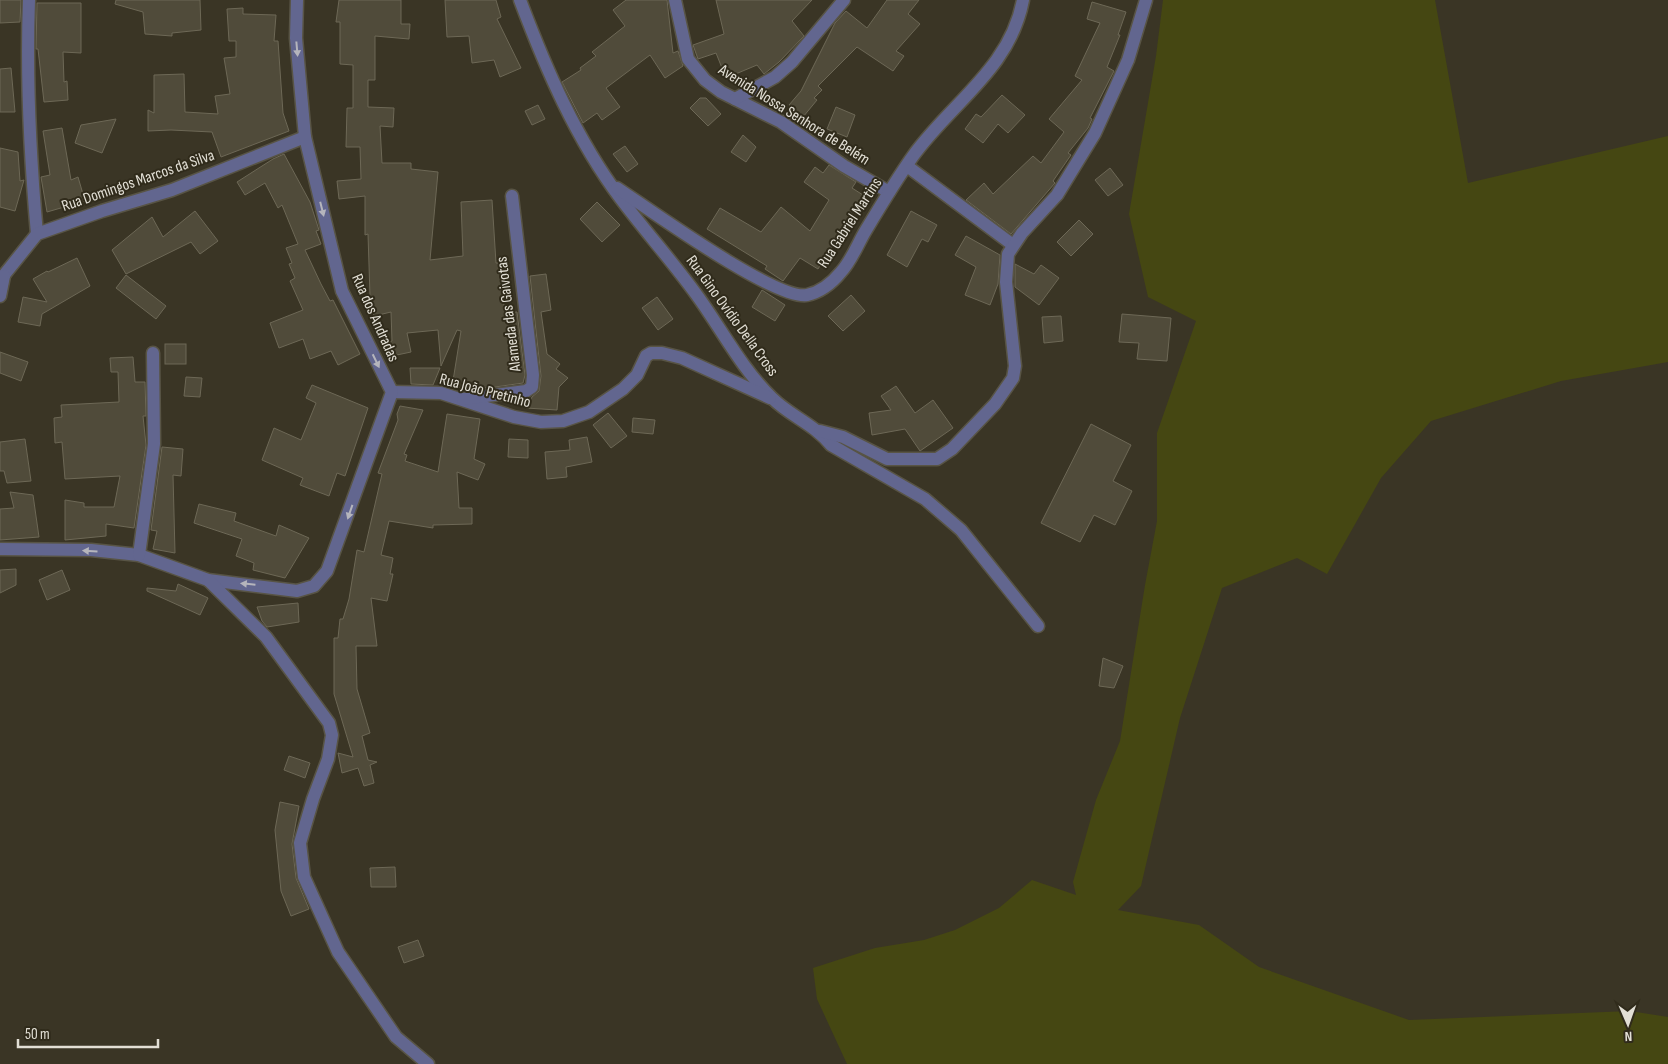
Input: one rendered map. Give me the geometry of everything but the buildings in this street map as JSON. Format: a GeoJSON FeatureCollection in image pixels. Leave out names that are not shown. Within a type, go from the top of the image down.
{"type":"FeatureCollection","features":[{"type":"Feature","properties":{"kind":"street"},"geometry":{"type":"LineString","coordinates":[[0,296],[2,278],[36,234],[28,104],[29,0]]}},
{"type":"Feature","properties":{"kind":"street","name":"Rua dos Andradas"},"geometry":{"type":"LineString","coordinates":[[297,0],[296,38],[305,137],[342,291],[392,392]]}},
{"type":"Feature","properties":{"kind":"street","name":"Rua Gino Ovídio Della Cross"},"geometry":{"type":"LineString","coordinates":[[520,0],[552,78],[578,129],[612,185],[666,253],[750,372],[772,399],[820,431],[831,445],[925,499],[961,530],[1038,626]]}},
{"type":"Feature","properties":{"kind":"street","name":"Avenida Nossa Senhora de Belém"},"geometry":{"type":"LineString","coordinates":[[675,0],[688,59],[705,80],[721,92],[781,122],[844,166],[889,192]]}},
{"type":"Feature","properties":{"kind":"street"},"geometry":{"type":"LineString","coordinates":[[735,99],[775,77],[792,62],[844,0]]}},
{"type":"Feature","properties":{"kind":"street","name":"Rua Gabriel Martins"},"geometry":{"type":"LineString","coordinates":[[612,185],[756,278],[787,293],[806,295],[827,287],[842,271],[889,192],[935,128],[957,108],[993,66],[1006,47],[1022,0]]}},
{"type":"Feature","properties":{"kind":"street"},"geometry":{"type":"LineString","coordinates":[[820,431],[843,437],[887,459],[919,461],[937,459],[952,449],[980,422],[1006,390],[1014,378],[1015,354],[1006,273],[1008,254],[1013,245],[1057,195],[1095,133],[1113,98],[1128,60],[1146,0]]}},
{"type":"Feature","properties":{"kind":"street","name":"Rua Domingos Marcos da Silva"},"geometry":{"type":"LineString","coordinates":[[36,234],[102,211],[172,190],[305,137]]}},
{"type":"Feature","properties":{"kind":"street"},"geometry":{"type":"LineString","coordinates":[[907,166],[1013,245]]}},
{"type":"Feature","properties":{"kind":"street","name":"Alameda das Gaivotas"},"geometry":{"type":"LineString","coordinates":[[463,399],[526,391],[532,387],[533,375],[512,196]]}},
{"type":"Feature","properties":{"kind":"street"},"geometry":{"type":"LineString","coordinates":[[139,555],[154,444],[154,353]]}},
{"type":"Feature","properties":{"kind":"street","name":"Rua João Pretinho"},"geometry":{"type":"LineString","coordinates":[[392,392],[441,393],[533,421],[552,422],[572,418],[597,408],[623,390],[635,378],[645,358],[651,353],[682,358],[772,399]]}},
{"type":"Feature","properties":{"kind":"street"},"geometry":{"type":"LineString","coordinates":[[0,549],[91,550],[139,555],[208,580],[296,591],[311,588],[318,584],[330,567],[392,392]]}},
{"type":"Feature","properties":{"kind":"street"},"geometry":{"type":"LineString","coordinates":[[208,580],[266,637],[329,723],[332,735],[328,759],[312,798],[300,842],[304,877],[338,952],[396,1037],[428,1064]]}},
{"type":"Feature","properties":{"kind":"shaded area"},"geometry":{"type":"Polygon","coordinates":[[[1163,0],[1435,0],[1468,183],[1668,136],[1668,362],[1561,381],[1431,421],[1381,478],[1327,574],[1297,558],[1222,588],[1180,718],[1141,886],[1118,910],[1199,925],[1259,967],[1409,1020],[1630,1011],[1668,1017],[1668,1064],[847,1064],[817,999],[813,968],[875,948],[924,940],[955,930],[999,908],[1032,880],[1076,895],[1073,882],[1096,800],[1120,741],[1157,521],[1157,433],[1196,321],[1148,297],[1129,214],[1156,56],[1163,0]]]}}]}
